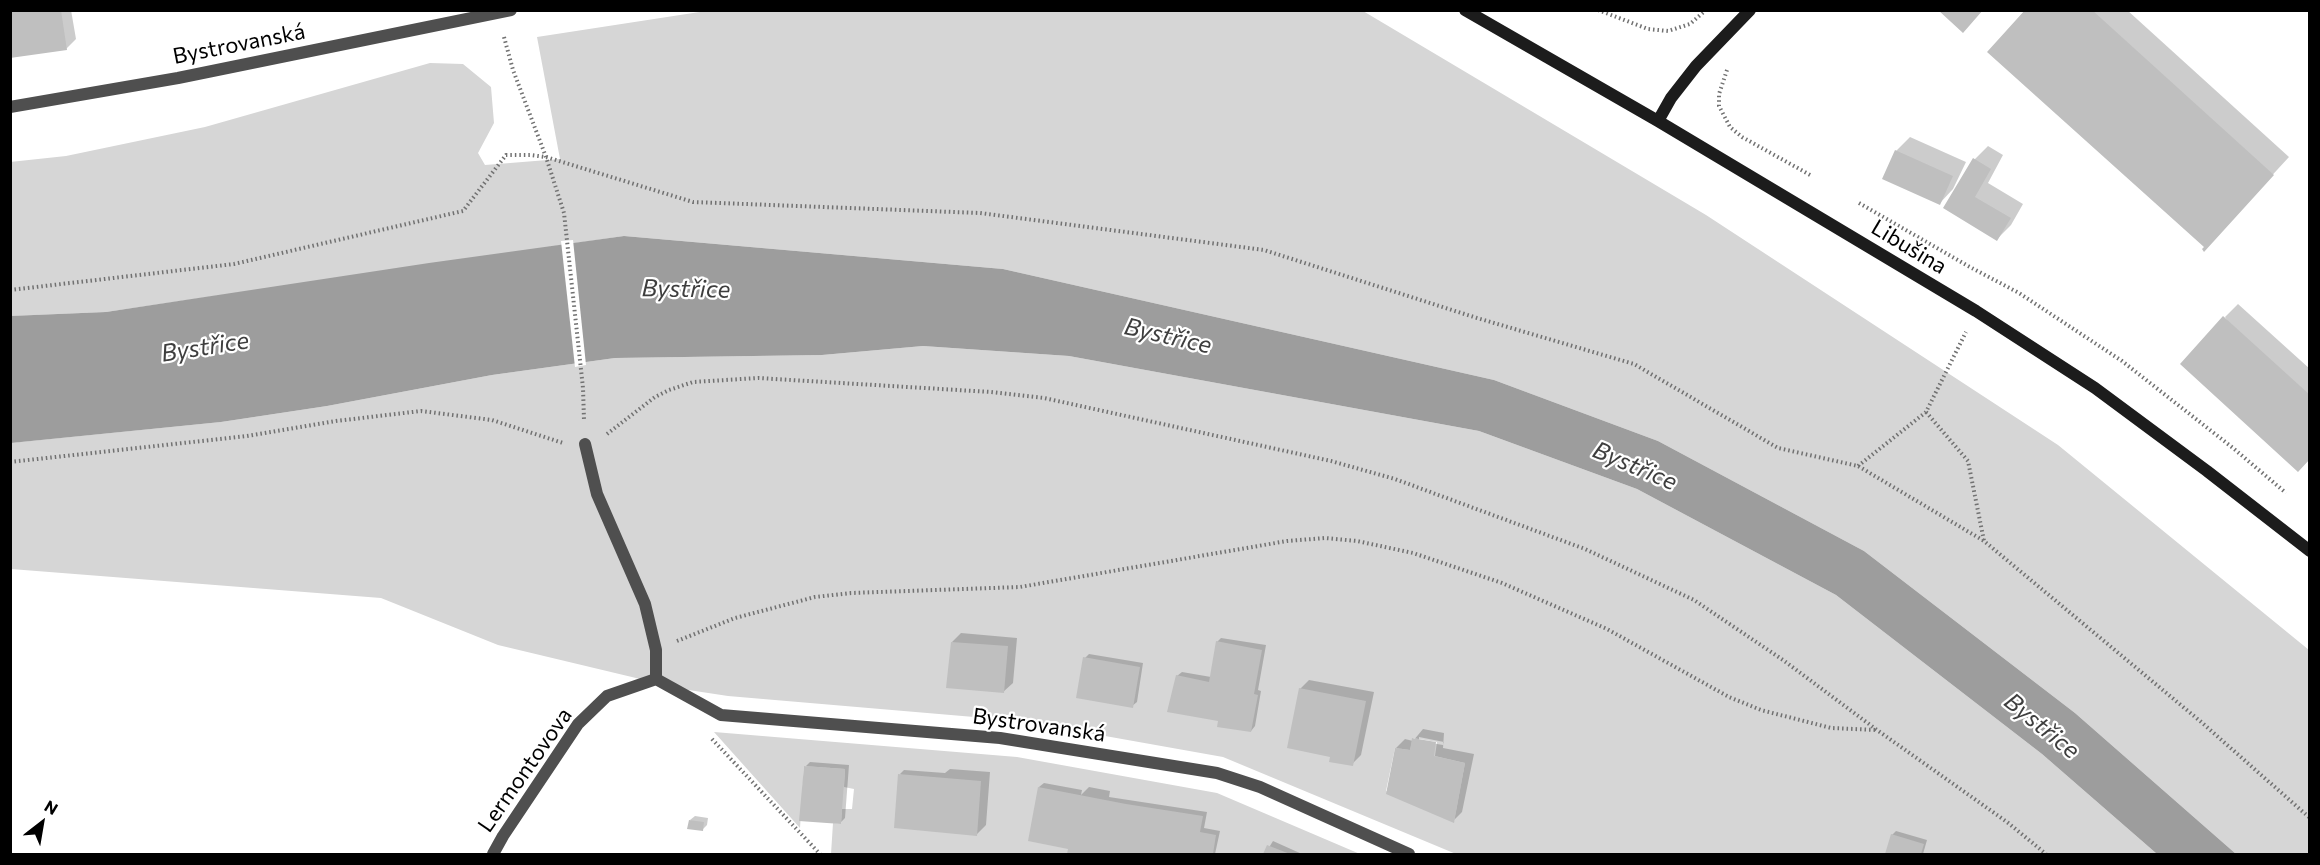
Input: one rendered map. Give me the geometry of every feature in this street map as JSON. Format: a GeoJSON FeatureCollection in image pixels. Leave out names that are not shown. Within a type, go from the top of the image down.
{"type":"FeatureCollection","features":[{"type":"Feature","properties":{"kind":"street","name":"Libušina"},"geometry":{"type":"LineString","coordinates":[[1466,10],[1658,121],[1976,311],[2095,388],[2310,551]]}},
{"type":"Feature","properties":{"kind":"street"},"geometry":{"type":"LineString","coordinates":[[1658,121],[1671,98],[1689,74],[1750,10]]}},
{"type":"Feature","properties":{"kind":"street","name":"Bystrovanská"},"geometry":{"type":"LineString","coordinates":[[10,107],[178,78],[502,11]]}},
{"type":"Feature","properties":{"kind":"street"},"geometry":{"type":"LineString","coordinates":[[585,444],[597,494],[645,604],[656,650],[656,679]]}},
{"type":"Feature","properties":{"kind":"street","name":"Bystrovanská"},"geometry":{"type":"LineString","coordinates":[[656,679],[721,715],[1000,738],[1217,773],[1260,787],[1409,855]]}},
{"type":"Feature","properties":{"kind":"street","name":"Lermontovova"},"geometry":{"type":"LineString","coordinates":[[493,855],[503,836],[578,724],[607,696],[656,679]]}},
{"type":"Feature","properties":{"kind":"path"},"geometry":{"type":"LineString","coordinates":[[1598,10],[1648,29],[1668,31],[1690,24],[1706,10]]}},
{"type":"Feature","properties":{"kind":"path"},"geometry":{"type":"LineString","coordinates":[[502,11],[513,70],[546,157],[564,213],[583,388],[585,444]]}},
{"type":"Feature","properties":{"kind":"path"},"geometry":{"type":"LineString","coordinates":[[1732,62],[1719,94],[1719,106],[1730,127],[1742,137],[1812,176]]}},
{"type":"Feature","properties":{"kind":"path"},"geometry":{"type":"LineString","coordinates":[[10,290],[234,264],[463,211],[506,155],[530,154],[693,202],[980,213],[1264,250],[1477,318],[1634,364],[1778,448],[1858,466],[1984,541],[2200,721],[2310,818]]}},
{"type":"Feature","properties":{"kind":"path"},"geometry":{"type":"LineString","coordinates":[[1859,203],[2019,293],[2122,360],[2286,493]]}},
{"type":"Feature","properties":{"kind":"path"},"geometry":{"type":"LineString","coordinates":[[1858,466],[1926,412],[1976,311]]}},
{"type":"Feature","properties":{"kind":"path"},"geometry":{"type":"LineString","coordinates":[[10,462],[247,436],[336,421],[421,411],[492,420],[569,444],[585,444],[608,434],[655,397],[693,382],[758,378],[980,391],[1044,398],[1093,407],[1331,461],[1395,479],[1586,549],[1694,600],[1749,636],[2007,822],[2046,855]]}},
{"type":"Feature","properties":{"kind":"path"},"geometry":{"type":"LineString","coordinates":[[1926,412],[1968,461],[1984,541]]}},
{"type":"Feature","properties":{"kind":"path"},"geometry":{"type":"LineString","coordinates":[[656,650],[735,618],[815,597],[851,593],[1020,587],[1276,543],[1325,538],[1357,541],[1413,553],[1502,583],[1607,629],[1729,697],[1761,710],[1831,728],[1877,730]]}},
{"type":"Feature","properties":{"kind":"path"},"geometry":{"type":"LineString","coordinates":[[711,738],[820,855]]}},
{"type":"Feature","properties":{"kind":"shaded area"},"geometry":{"type":"Polygon","coordinates":[[[706,11],[1363,11],[1706,215],[2058,445],[2309,650],[2309,854],[2236,854],[2075,713],[1864,551],[1658,441],[1494,380],[1003,269],[624,236],[106,312],[11,316],[10,162],[66,156],[205,127],[430,63],[463,64],[491,87],[494,123],[478,153],[485,165],[560,159],[537,37],[706,11]]]}},
{"type":"Feature","properties":{"kind":"shaded area"},"geometry":{"type":"Polygon","coordinates":[[[923,346],[1069,356],[1479,431],[1637,489],[1836,595],[2042,754],[2157,854],[1456,854],[1223,757],[1021,721],[728,696],[682,689],[498,645],[381,598],[11,569],[10,443],[221,422],[327,406],[492,375],[615,358],[822,355],[923,346]],[[1413,738],[1410,750],[1395,748],[1386,791],[1454,821],[1465,763],[1435,756],[1437,742],[1413,738]]]}},
{"type":"Feature","properties":{"kind":"shaded area"},"geometry":{"type":"Polygon","coordinates":[[[714,732],[1017,757],[1217,793],[1360,854],[831,854],[833,823],[841,824],[842,809],[852,809],[854,789],[844,787],[845,769],[804,766],[800,828],[714,732]]]}},
{"type":"Feature","properties":{"kind":"water","name":"Bystřice"},"geometry":{"type":"Polygon","coordinates":[[[624,236],[1003,269],[1494,380],[1658,441],[1864,551],[2075,713],[2236,854],[2157,854],[2042,754],[1836,595],[1637,489],[1479,431],[1069,356],[923,346],[822,355],[615,358],[492,375],[327,406],[221,422],[11,443],[10,316],[106,312],[624,236]]]}},
{"type":"Feature","properties":{"kind":"pier"},"geometry":{"type":"Polygon","coordinates":[[[573,240],[586,365],[575,367],[561,241],[573,240]]]}},
{"type":"Feature","properties":{"kind":"building"},"geometry":{"type":"Polygon","coordinates":[[[10,10],[61,10],[67,50],[10,58],[10,10]]]}},
{"type":"Feature","properties":{"kind":"building"},"geometry":{"type":"Polygon","coordinates":[[[1938,10],[1983,10],[1963,33],[1938,10]]]}},
{"type":"Feature","properties":{"kind":"building"},"geometry":{"type":"Polygon","coordinates":[[[2025,10],[2092,10],[2274,175],[2204,252],[2202,249],[2204,247],[1987,52],[2025,10]]]}},
{"type":"Feature","properties":{"kind":"building"},"geometry":{"type":"Polygon","coordinates":[[[1895,150],[1953,176],[1940,205],[1882,179],[1895,150]]]}},
{"type":"Feature","properties":{"kind":"building"},"geometry":{"type":"Polygon","coordinates":[[[1973,158],[1991,169],[1975,197],[2011,218],[1997,241],[1943,208],[1973,158]]]}},
{"type":"Feature","properties":{"kind":"building"},"geometry":{"type":"Polygon","coordinates":[[[2223,316],[2310,395],[2310,459],[2298,472],[2180,364],[2223,316]]]}},
{"type":"Feature","properties":{"kind":"building"},"geometry":{"type":"Polygon","coordinates":[[[1216,641],[1262,650],[1254,694],[1258,695],[1251,732],[1217,727],[1218,721],[1167,712],[1176,675],[1209,682],[1216,641]]]}},
{"type":"Feature","properties":{"kind":"building"},"geometry":{"type":"Polygon","coordinates":[[[951,642],[1008,646],[1004,693],[946,688],[951,642]]]}},
{"type":"Feature","properties":{"kind":"building"},"geometry":{"type":"Polygon","coordinates":[[[1083,657],[1140,667],[1133,708],[1076,698],[1083,657]]]}},
{"type":"Feature","properties":{"kind":"building"},"geometry":{"type":"Polygon","coordinates":[[[1299,688],[1366,701],[1353,766],[1329,762],[1330,757],[1287,748],[1299,688]]]}},
{"type":"Feature","properties":{"kind":"building"},"geometry":{"type":"Polygon","coordinates":[[[1412,738],[1436,742],[1434,756],[1465,763],[1454,823],[1386,794],[1395,748],[1410,750],[1412,738]]]}},
{"type":"Feature","properties":{"kind":"building"},"geometry":{"type":"Polygon","coordinates":[[[804,766],[845,769],[841,824],[799,821],[804,766]]]}},
{"type":"Feature","properties":{"kind":"building"},"geometry":{"type":"Polygon","coordinates":[[[898,774],[981,781],[977,836],[894,828],[898,774]]]}},
{"type":"Feature","properties":{"kind":"building"},"geometry":{"type":"Polygon","coordinates":[[[1038,787],[1203,816],[1200,832],[1216,835],[1213,854],[1067,854],[1068,849],[1028,841],[1038,787]]]}},
{"type":"Feature","properties":{"kind":"building"},"geometry":{"type":"Polygon","coordinates":[[[689,820],[704,822],[703,831],[687,829],[689,820]]]}},
{"type":"Feature","properties":{"kind":"building"},"geometry":{"type":"Polygon","coordinates":[[[1891,834],[1924,844],[1921,854],[1885,854],[1891,834]]]}},
{"type":"Feature","properties":{"kind":"building"},"geometry":{"type":"Polygon","coordinates":[[[1267,845],[1290,854],[1263,854],[1267,845]]]}}]}
